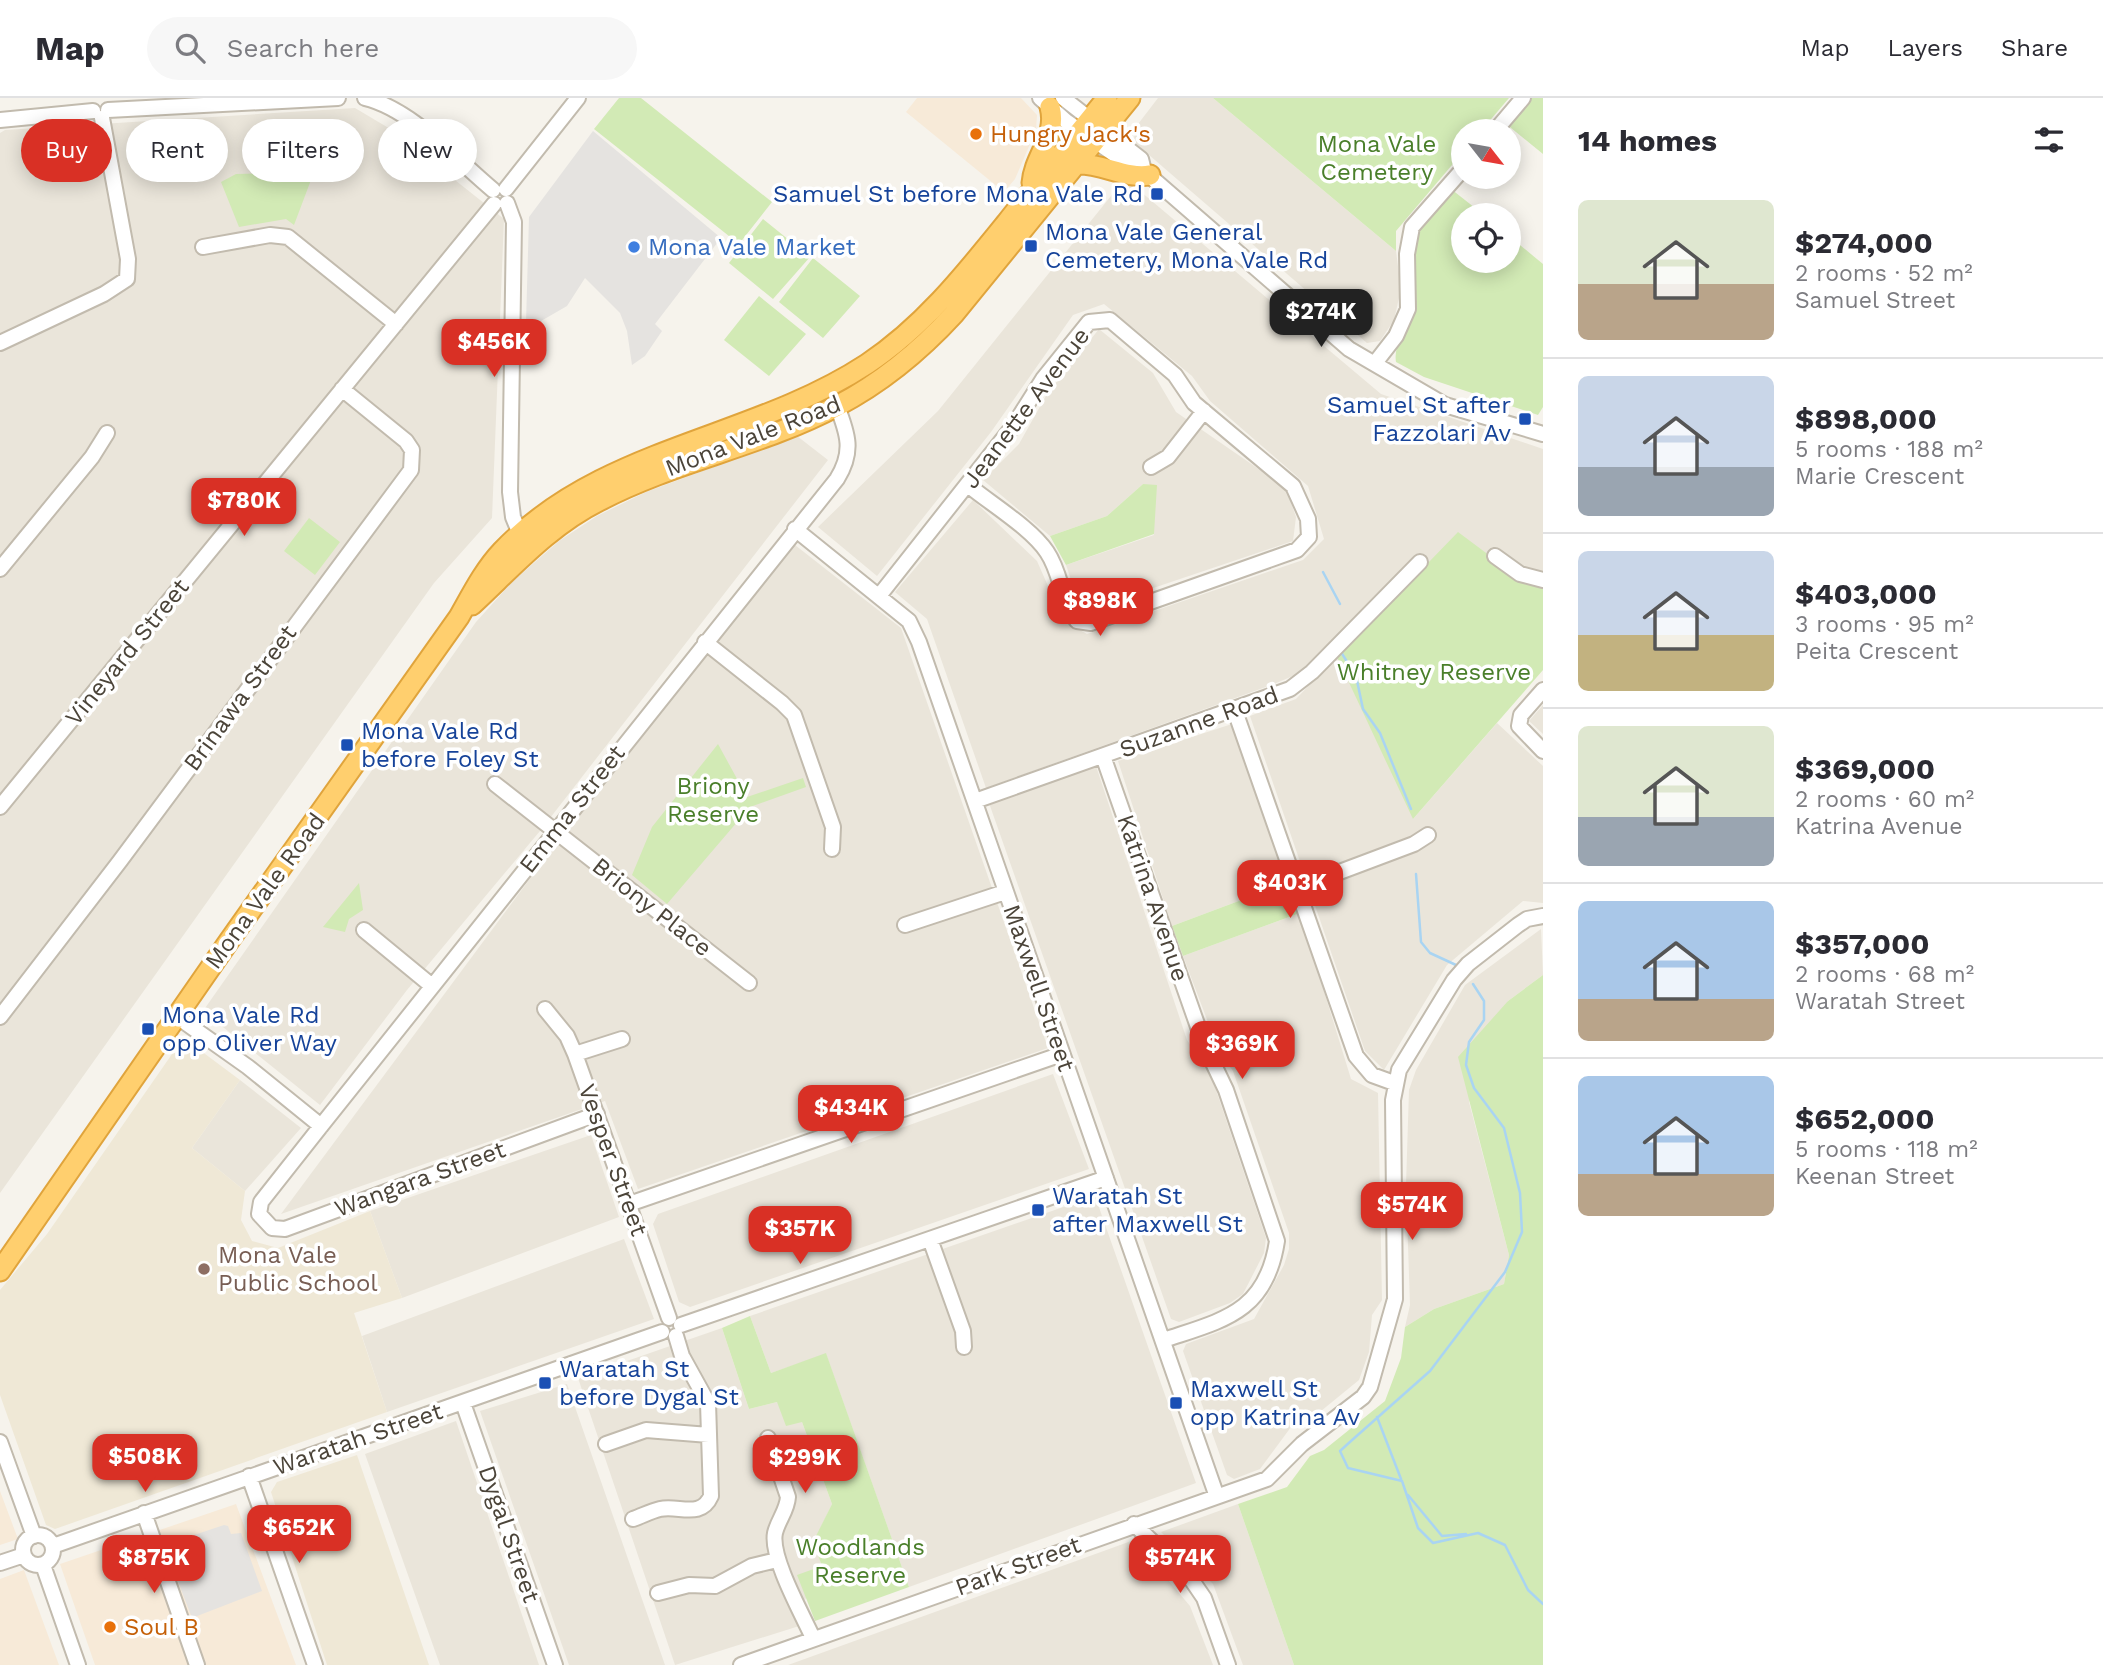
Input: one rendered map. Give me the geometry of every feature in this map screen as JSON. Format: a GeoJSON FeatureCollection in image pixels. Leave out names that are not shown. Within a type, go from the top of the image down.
{"type":"FeatureCollection","features":[{"type":"Feature","properties":{"kind":"highway","name":"Mona Vale Road"},"geometry":{"type":"LineString","coordinates":[[523,542],[650,477],[837,406],[887,374],[932,338],[1077,164],[1107,98]]}},
{"type":"Feature","properties":{"kind":"highway","name":"Mona Vale Road"},"geometry":{"type":"LineString","coordinates":[[0,1271],[176,1016],[459,617],[523,542],[570,495],[612,472],[799,401],[843,379],[886,351],[948,293],[1032,191],[1093,129],[1130,98]]}},
{"type":"Feature","properties":{"kind":"highway"},"geometry":{"type":"LineString","coordinates":[[1032,191],[1033,177],[1051,131],[1051,101]]}},
{"type":"Feature","properties":{"kind":"highway"},"geometry":{"type":"LineString","coordinates":[[1077,164],[1104,166],[1136,177],[1147,173]]}},
{"type":"Feature","properties":{"kind":"highway"},"geometry":{"type":"LineString","coordinates":[[799,401],[830,401],[837,406],[842,394],[872,370],[886,351]]}},
{"type":"Feature","properties":{"kind":"highway","name":"Mona Vale Road"},"geometry":{"type":"LineString","coordinates":[[0,1254],[23,1235]]}},
{"type":"Feature","properties":{"kind":"street"},"geometry":{"type":"LineString","coordinates":[[0,120],[338,98]]}},
{"type":"Feature","properties":{"kind":"street"},"geometry":{"type":"LineString","coordinates":[[365,98],[385,104],[403,116],[500,196],[514,222],[510,492],[513,517],[523,542]]}},
{"type":"Feature","properties":{"kind":"street","name":"Vineyard Street"},"geometry":{"type":"LineString","coordinates":[[0,807],[578,98]]}},
{"type":"Feature","properties":{"kind":"street"},"geometry":{"type":"LineString","coordinates":[[1505,119],[1523,98]]}},
{"type":"Feature","properties":{"kind":"street"},"geometry":{"type":"LineString","coordinates":[[1051,101],[1093,129],[1133,168],[1147,173],[1340,342],[1444,405],[1543,434]]}},
{"type":"Feature","properties":{"kind":"street"},"geometry":{"type":"LineString","coordinates":[[0,343],[104,294],[127,279],[128,259],[101,113]]}},
{"type":"Feature","properties":{"kind":"street"},"geometry":{"type":"LineString","coordinates":[[1375,363],[1395,336],[1408,309],[1407,254],[1412,227],[1451,183]]}},
{"type":"Feature","properties":{"kind":"street"},"geometry":{"type":"LineString","coordinates":[[203,247],[270,235],[292,239],[396,324]]}},
{"type":"Feature","properties":{"kind":"street","name":"Jeanette Avenue"},"geometry":{"type":"LineString","coordinates":[[878,596],[968,485],[1014,425],[1043,379],[1089,322],[1110,320],[1175,375],[1204,411],[1293,486],[1308,519],[1309,537],[1297,550],[1091,623],[1077,621],[1069,611],[1059,574],[1046,550],[968,485]]}},
{"type":"Feature","properties":{"kind":"street","name":"Brinawa Street"},"geometry":{"type":"LineString","coordinates":[[0,1017],[120,861],[411,470],[412,450],[406,441],[342,389]]}},
{"type":"Feature","properties":{"kind":"street","name":"Emma Street"},"geometry":{"type":"LineString","coordinates":[[261,1202],[847,463],[849,437],[837,406]]}},
{"type":"Feature","properties":{"kind":"street"},"geometry":{"type":"LineString","coordinates":[[1150,467],[1168,457],[1204,411]]}},
{"type":"Feature","properties":{"kind":"street"},"geometry":{"type":"LineString","coordinates":[[0,569],[92,457],[107,433]]}},
{"type":"Feature","properties":{"kind":"street","name":"Maxwell Street"},"geometry":{"type":"LineString","coordinates":[[795,529],[909,621],[919,642],[1216,1494]]}},
{"type":"Feature","properties":{"kind":"street"},"geometry":{"type":"LineString","coordinates":[[1495,556],[1520,574],[1543,580]]}},
{"type":"Feature","properties":{"kind":"street","name":"Suzanne Road"},"geometry":{"type":"LineString","coordinates":[[975,801],[1235,711],[1290,689],[1312,672],[1420,562]]}},
{"type":"Feature","properties":{"kind":"street"},"geometry":{"type":"LineString","coordinates":[[705,642],[782,703],[793,715],[833,827],[832,849]]}},
{"type":"Feature","properties":{"kind":"street"},"geometry":{"type":"LineString","coordinates":[[1543,690],[1521,715],[1519,726],[1543,751]]}},
{"type":"Feature","properties":{"kind":"street"},"geometry":{"type":"LineString","coordinates":[[1235,711],[1356,1056],[1372,1076],[1394,1083],[1399,1070],[1462,970],[1518,925],[1527,919],[1543,916]]}},
{"type":"Feature","properties":{"kind":"street","name":"Katrina Avenue"},"geometry":{"type":"LineString","coordinates":[[1103,757],[1204,1044],[1226,1090],[1277,1241],[1274,1259],[1245,1307],[1229,1318],[1164,1340]]}},
{"type":"Feature","properties":{"kind":"street","name":"Briony Place"},"geometry":{"type":"LineString","coordinates":[[495,784],[749,983]]}},
{"type":"Feature","properties":{"kind":"street"},"geometry":{"type":"LineString","coordinates":[[1297,888],[1415,844],[1428,835]]}},
{"type":"Feature","properties":{"kind":"street"},"geometry":{"type":"LineString","coordinates":[[905,925],[1005,892]]}},
{"type":"Feature","properties":{"kind":"street"},"geometry":{"type":"LineString","coordinates":[[363,930],[432,986]]}},
{"type":"Feature","properties":{"kind":"street","name":"Vesper Street"},"geometry":{"type":"LineString","coordinates":[[545,1009],[566,1036],[575,1054],[682,1356],[708,1403],[712,1489],[708,1504],[689,1511],[662,1509],[634,1519]]}},
{"type":"Feature","properties":{"kind":"street"},"geometry":{"type":"LineString","coordinates":[[176,1016],[248,1067],[321,1126]]}},
{"type":"Feature","properties":{"kind":"street"},"geometry":{"type":"LineString","coordinates":[[575,1054],[622,1039]]}},
{"type":"Feature","properties":{"kind":"street"},"geometry":{"type":"LineString","coordinates":[[629,1204],[1062,1054]]}},
{"type":"Feature","properties":{"kind":"street","name":"Park Street"},"geometry":{"type":"LineString","coordinates":[[741,1665],[1216,1494],[1245,1488],[1267,1479],[1302,1444],[1363,1397],[1370,1387],[1395,1299],[1394,1083]]}},
{"type":"Feature","properties":{"kind":"street","name":"Wangara Street"},"geometry":{"type":"LineString","coordinates":[[261,1202],[259,1214],[267,1225],[285,1229],[597,1114]]}},
{"type":"Feature","properties":{"kind":"street","name":"Waratah Street"},"geometry":{"type":"LineString","coordinates":[[53,1546],[1106,1178]]}},
{"type":"Feature","properties":{"kind":"street"},"geometry":{"type":"LineString","coordinates":[[930,1239],[963,1331],[964,1347]]}},
{"type":"Feature","properties":{"kind":"street","name":"Dygal Street"},"geometry":{"type":"LineString","coordinates":[[463,1403],[555,1665]]}},
{"type":"Feature","properties":{"kind":"street"},"geometry":{"type":"LineString","coordinates":[[606,1444],[646,1430],[709,1435]]}},
{"type":"Feature","properties":{"kind":"street"},"geometry":{"type":"LineString","coordinates":[[768,1438],[788,1497],[787,1507],[775,1531],[777,1560],[813,1639]]}},
{"type":"Feature","properties":{"kind":"street"},"geometry":{"type":"LineString","coordinates":[[0,1442],[34,1536]]}},
{"type":"Feature","properties":{"kind":"street"},"geometry":{"type":"LineString","coordinates":[[249,1476],[315,1665]]}},
{"type":"Feature","properties":{"kind":"street"},"geometry":{"type":"LineString","coordinates":[[144,1513],[197,1665]]}},
{"type":"Feature","properties":{"kind":"street"},"geometry":{"type":"LineString","coordinates":[[1134,1524],[1191,1579],[1204,1598],[1228,1665]]}},
{"type":"Feature","properties":{"kind":"street"},"geometry":{"type":"LineString","coordinates":[[34,1536],[43,1536],[53,1546],[51,1559],[43,1565],[29,1563],[24,1555],[26,1541],[34,1536]]}},
{"type":"Feature","properties":{"kind":"street"},"geometry":{"type":"LineString","coordinates":[[0,1563],[24,1555]]}},
{"type":"Feature","properties":{"kind":"street"},"geometry":{"type":"LineString","coordinates":[[658,1593],[689,1585],[715,1586],[752,1566],[777,1560]]}},
{"type":"Feature","properties":{"kind":"street"},"geometry":{"type":"LineString","coordinates":[[43,1565],[78,1665]]}},
{"type":"Feature","properties":{"kind":"shaded area"},"geometry":{"type":"Polygon","coordinates":[[[917,98],[1021,98],[1037,115],[1036,130],[1015,179],[1004,192],[906,112],[917,98]]]}},
{"type":"Feature","properties":{"kind":"shaded area"},"geometry":{"type":"Polygon","coordinates":[[[1158,98],[1213,98],[1396,251],[1401,289],[1394,320],[1380,341],[1367,343],[1134,142],[1135,128],[1158,98]]]}},
{"type":"Feature","properties":{"kind":"shaded area"},"geometry":{"type":"Polygon","coordinates":[[[355,108],[378,122],[378,182],[457,182],[504,219],[492,518],[434,583],[0,1193],[0,133],[21,129],[21,182],[112,182],[112,123],[126,122],[126,182],[228,182],[228,119],[180,119],[355,108]]]}},
{"type":"Feature","properties":{"kind":"shaded area"},"geometry":{"type":"Polygon","coordinates":[[[593,131],[721,238],[655,324],[662,331],[645,356],[632,365],[627,331],[620,313],[585,278],[567,306],[541,321],[526,323],[529,217],[593,131]]]}},
{"type":"Feature","properties":{"kind":"shaded area"},"geometry":{"type":"Polygon","coordinates":[[[1123,181],[1134,186],[1381,394],[1543,449],[1543,587],[1525,582],[1413,819],[1497,723],[1543,766],[1543,903],[1523,901],[1447,965],[1384,1070],[1365,1051],[1250,716],[1296,699],[1335,658],[1274,684],[986,788],[927,619],[895,592],[973,500],[1037,561],[1063,620],[1087,634],[1303,560],[1324,539],[1308,486],[1210,401],[1192,376],[1104,304],[1073,315],[991,432],[877,576],[818,527],[938,411],[1123,181]]]}},
{"type":"Feature","properties":{"kind":"shaded area"},"geometry":{"type":"Polygon","coordinates":[[[1099,329],[1153,373],[1176,412],[1286,488],[1296,517],[1293,541],[1082,612],[1066,565],[1154,535],[1148,486],[1143,484],[1107,516],[1050,536],[983,480],[1019,444],[1047,394],[1099,329]]]}},
{"type":"Feature","properties":{"kind":"shaded area"},"geometry":{"type":"Polygon","coordinates":[[[797,436],[828,460],[540,831],[407,990],[320,1105],[203,1011],[476,622],[512,582],[559,541],[597,516],[646,492],[797,436]]]}},
{"type":"Feature","properties":{"kind":"shaded area"},"geometry":{"type":"Polygon","coordinates":[[[795,545],[901,628],[1048,1048],[638,1189],[605,1101],[281,1214],[555,845],[795,545]]]}},
{"type":"Feature","properties":{"kind":"shaded area"},"geometry":{"type":"Polygon","coordinates":[[[1543,705],[1543,734],[1529,721],[1543,705]]]}},
{"type":"Feature","properties":{"kind":"shaded area"},"geometry":{"type":"Polygon","coordinates":[[[1232,724],[1289,882],[1172,926],[1118,761],[1232,724]]]}},
{"type":"Feature","properties":{"kind":"shaded area"},"geometry":{"type":"Polygon","coordinates":[[[1096,766],[1187,1040],[1212,1078],[1266,1238],[1264,1253],[1243,1294],[1230,1303],[1179,1322],[1171,1319],[989,803],[1096,766]]]}},
{"type":"Feature","properties":{"kind":"shaded area"},"geometry":{"type":"Polygon","coordinates":[[[1300,913],[1351,1079],[1378,1093],[1382,1300],[1372,1315],[1369,1352],[1359,1380],[1310,1420],[1291,1427],[1260,1469],[1234,1479],[1227,1475],[1183,1351],[1186,1344],[1254,1319],[1284,1265],[1289,1249],[1289,1233],[1233,1071],[1220,1054],[1183,956],[1300,913]]]}},
{"type":"Feature","properties":{"kind":"shaded area"},"geometry":{"type":"Polygon","coordinates":[[[1541,929],[1543,975],[1508,1001],[1469,1102],[1509,1255],[1504,1284],[1434,1309],[1405,1327],[1410,1305],[1406,1185],[1409,1090],[1416,1070],[1465,985],[1541,929]]]}},
{"type":"Feature","properties":{"kind":"shaded area","name":"Mona Vale Public School"},"geometry":{"type":"Polygon","coordinates":[[[189,1042],[240,1080],[192,1148],[245,1191],[241,1220],[252,1241],[278,1248],[370,1211],[402,1298],[354,1313],[387,1412],[55,1529],[46,1525],[0,1395],[0,1290],[47,1234],[179,1044],[189,1042]]]}},
{"type":"Feature","properties":{"kind":"shaded area"},"geometry":{"type":"Polygon","coordinates":[[[1053,1074],[1089,1169],[690,1307],[679,1302],[653,1224],[658,1214],[1053,1074]]]}},
{"type":"Feature","properties":{"kind":"shaded area"},"geometry":{"type":"Polygon","coordinates":[[[240,1080],[301,1128],[245,1191],[192,1148],[240,1080]]]}},
{"type":"Feature","properties":{"kind":"shaded area"},"geometry":{"type":"Polygon","coordinates":[[[591,1135],[619,1217],[402,1298],[370,1211],[591,1135]]]}},
{"type":"Feature","properties":{"kind":"shaded area"},"geometry":{"type":"Polygon","coordinates":[[[1095,1196],[1196,1483],[909,1587],[826,1354],[771,1373],[750,1316],[1095,1196]]]}},
{"type":"Feature","properties":{"kind":"shaded area"},"geometry":{"type":"Polygon","coordinates":[[[624,1239],[654,1319],[387,1412],[362,1336],[624,1239]]]}},
{"type":"Feature","properties":{"kind":"shaded area"},"geometry":{"type":"Polygon","coordinates":[[[722,1328],[749,1409],[777,1402],[802,1422],[832,1504],[814,1542],[822,1566],[805,1600],[815,1621],[675,1665],[578,1378],[722,1328]]]}},
{"type":"Feature","properties":{"kind":"shaded area"},"geometry":{"type":"Polygon","coordinates":[[[567,1384],[665,1665],[569,1665],[480,1411],[567,1384]]]}},
{"type":"Feature","properties":{"kind":"shaded area"},"geometry":{"type":"Polygon","coordinates":[[[456,1421],[539,1665],[440,1665],[365,1454],[456,1421]]]}},
{"type":"Feature","properties":{"kind":"shaded area"},"geometry":{"type":"Polygon","coordinates":[[[357,1455],[429,1665],[327,1665],[271,1492],[277,1482],[357,1455]]]}},
{"type":"Feature","properties":{"kind":"shaded area"},"geometry":{"type":"Polygon","coordinates":[[[0,1491],[18,1539],[0,1545],[0,1491]]]}},
{"type":"Feature","properties":{"kind":"shaded area"},"geometry":{"type":"Polygon","coordinates":[[[236,1504],[296,1665],[95,1665],[60,1564],[236,1504]]]}},
{"type":"Feature","properties":{"kind":"shaded area"},"geometry":{"type":"Polygon","coordinates":[[[1238,1504],[1294,1665],[1243,1665],[1213,1584],[1161,1532],[1238,1504]]]}},
{"type":"Feature","properties":{"kind":"shaded area"},"geometry":{"type":"Polygon","coordinates":[[[228,1526],[231,1534],[241,1533],[262,1591],[192,1618],[164,1545],[228,1526]]]}},
{"type":"Feature","properties":{"kind":"shaded area"},"geometry":{"type":"Polygon","coordinates":[[[1134,1540],[1190,1606],[1213,1665],[788,1665],[1134,1540]]]}},
{"type":"Feature","properties":{"kind":"shaded area"},"geometry":{"type":"Polygon","coordinates":[[[24,1570],[59,1665],[0,1665],[0,1579],[24,1570]]]}},
{"type":"Feature","properties":{"kind":"green space"},"geometry":{"type":"Polygon","coordinates":[[[619,98],[641,98],[772,202],[739,244],[594,129],[619,98]]]}},
{"type":"Feature","properties":{"kind":"green space","name":"Mona Vale Cemetery"},"geometry":{"type":"Polygon","coordinates":[[[1213,98],[1509,98],[1491,119],[1451,119],[1451,166],[1396,231],[1396,251],[1213,98]]]}},
{"type":"Feature","properties":{"kind":"green space"},"geometry":{"type":"Polygon","coordinates":[[[1526,98],[1543,98],[1543,154],[1521,136],[1521,119],[1508,119],[1526,98]]]}},
{"type":"Feature","properties":{"kind":"green space"},"geometry":{"type":"Polygon","coordinates":[[[242,174],[242,182],[310,182],[294,225],[286,219],[239,227],[221,182],[228,182],[228,178],[242,174]]]}},
{"type":"Feature","properties":{"kind":"green space"},"geometry":{"type":"Polygon","coordinates":[[[1451,189],[1469,203],[1451,203],[1451,273],[1521,273],[1521,246],[1543,264],[1543,407],[1538,415],[1424,377],[1396,362],[1398,344],[1411,317],[1411,249],[1415,233],[1451,189]]]}},
{"type":"Feature","properties":{"kind":"green space"},"geometry":{"type":"Polygon","coordinates":[[[763,219],[810,257],[773,299],[729,263],[763,219]]]}},
{"type":"Feature","properties":{"kind":"green space"},"geometry":{"type":"Polygon","coordinates":[[[813,258],[860,296],[823,338],[779,302],[813,258]]]}},
{"type":"Feature","properties":{"kind":"green space"},"geometry":{"type":"Polygon","coordinates":[[[759,296],[806,334],[769,376],[724,340],[759,296]]]}},
{"type":"Feature","properties":{"kind":"green space"},"geometry":{"type":"Polygon","coordinates":[[[1143,484],[1157,485],[1154,534],[1066,565],[1050,536],[1107,516],[1143,484]]]}},
{"type":"Feature","properties":{"kind":"green space"},"geometry":{"type":"Polygon","coordinates":[[[309,518],[340,542],[315,575],[284,551],[309,518]]]}},
{"type":"Feature","properties":{"kind":"green space","name":"Whitney Reserve"},"geometry":{"type":"Polygon","coordinates":[[[1458,532],[1525,582],[1543,587],[1543,670],[1413,819],[1337,657],[1458,532]]]}},
{"type":"Feature","properties":{"kind":"green space","name":"Briony Reserve"},"geometry":{"type":"Polygon","coordinates":[[[718,744],[747,797],[803,778],[806,787],[750,807],[667,904],[632,875],[652,827],[718,744]]]}},
{"type":"Feature","properties":{"kind":"green space"},"geometry":{"type":"Polygon","coordinates":[[[1289,882],[1300,913],[1183,956],[1172,926],[1289,882]]]}},
{"type":"Feature","properties":{"kind":"green space"},"geometry":{"type":"Polygon","coordinates":[[[359,883],[363,910],[349,919],[345,932],[323,927],[359,883]]]}},
{"type":"Feature","properties":{"kind":"green space"},"geometry":{"type":"Polygon","coordinates":[[[1543,975],[1543,1665],[1294,1665],[1238,1504],[1287,1487],[1310,1456],[1324,1450],[1385,1401],[1401,1358],[1405,1327],[1434,1309],[1504,1284],[1509,1255],[1458,1057],[1508,1001],[1543,975]]]}},
{"type":"Feature","properties":{"kind":"green space","name":"Woodlands Reserve"},"geometry":{"type":"Polygon","coordinates":[[[750,1316],[771,1373],[826,1353],[909,1587],[815,1621],[797,1575],[822,1566],[813,1542],[832,1504],[802,1422],[786,1426],[777,1402],[749,1409],[722,1328],[750,1316]]]}},
{"type":"Feature","properties":{"kind":"waterway"},"geometry":{"type":"LineString","coordinates":[[1323,572],[1340,604]]}},
{"type":"Feature","properties":{"kind":"waterway"},"geometry":{"type":"LineString","coordinates":[[1341,652],[1356,676],[1363,709],[1380,733],[1411,809]]}},
{"type":"Feature","properties":{"kind":"waterway"},"geometry":{"type":"LineString","coordinates":[[1416,874],[1421,942],[1430,953],[1456,965]]}},
{"type":"Feature","properties":{"kind":"waterway"},"geometry":{"type":"LineString","coordinates":[[1473,984],[1484,1001],[1484,1020],[1469,1042],[1466,1065],[1474,1088],[1504,1128],[1520,1193],[1522,1232],[1505,1272],[1430,1371],[1340,1451],[1348,1468],[1402,1481],[1418,1528],[1433,1543],[1478,1533],[1505,1545],[1528,1590],[1543,1604]]}},
{"type":"Feature","properties":{"kind":"waterway"},"geometry":{"type":"LineString","coordinates":[[1377,1417],[1401,1479]]}},
{"type":"Feature","properties":{"kind":"waterway"},"geometry":{"type":"LineString","coordinates":[[1408,1495],[1442,1536],[1466,1534]]}},
{"type":"Feature","properties":{"kind":"place","name":"Hungry Jack's"},"geometry":{"type":"Point","coordinates":[976,134]}},
{"type":"Feature","properties":{"kind":"place","name":"Samuel St before Mona Vale Rd"},"geometry":{"type":"Point","coordinates":[1157,194]}},
{"type":"Feature","properties":{"kind":"place","name":"Mona Vale General Cemetery, Mona Vale Rd"},"geometry":{"type":"Point","coordinates":[1031,246]}},
{"type":"Feature","properties":{"kind":"place","name":"Mona Vale Market"},"geometry":{"type":"Point","coordinates":[634,247]}},
{"type":"Feature","properties":{"kind":"place","name":"Samuel St after Fazzolari Av"},"geometry":{"type":"Point","coordinates":[1525,419]}},
{"type":"Feature","properties":{"kind":"place","name":"Mona Vale Rd before Foley St"},"geometry":{"type":"Point","coordinates":[347,745]}},
{"type":"Feature","properties":{"kind":"place","name":"Mona Vale Rd opp Oliver Way"},"geometry":{"type":"Point","coordinates":[148,1029]}},
{"type":"Feature","properties":{"kind":"place","name":"Waratah St after Maxwell St"},"geometry":{"type":"Point","coordinates":[1038,1210]}},
{"type":"Feature","properties":{"kind":"place","name":"Mona Vale Public School"},"geometry":{"type":"Point","coordinates":[204,1269]}},
{"type":"Feature","properties":{"kind":"place","name":"Waratah St before Dygal St"},"geometry":{"type":"Point","coordinates":[545,1383]}},
{"type":"Feature","properties":{"kind":"place","name":"Maxwell St opp Katrina Av"},"geometry":{"type":"Point","coordinates":[1176,1403]}},
{"type":"Feature","properties":{"kind":"place","name":"Soul B"},"geometry":{"type":"Point","coordinates":[110,1627]}}]}
